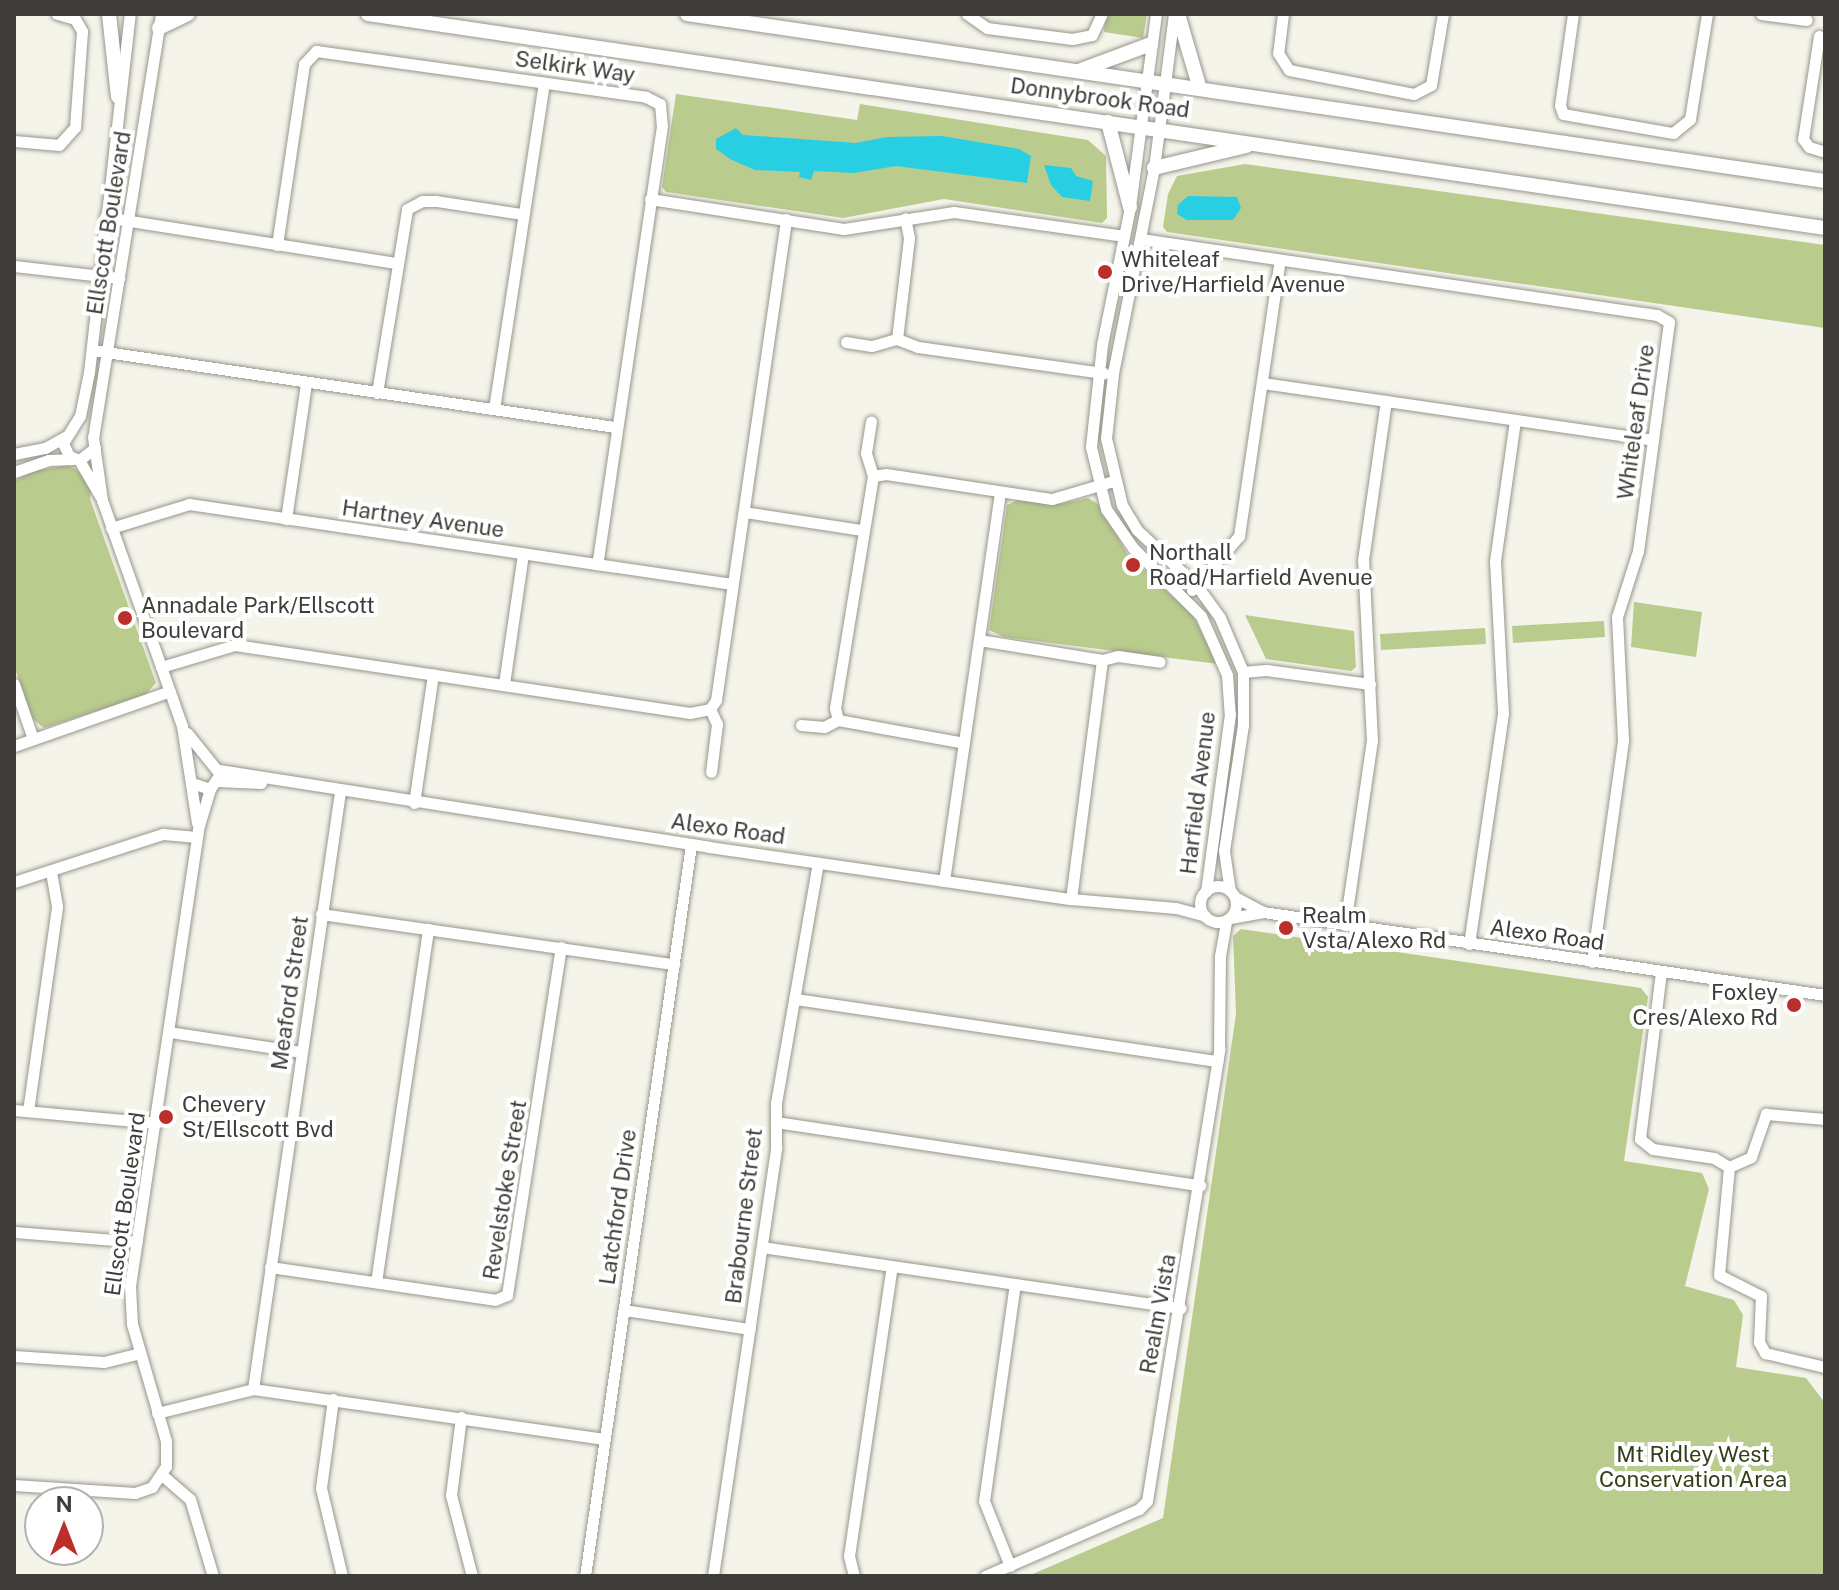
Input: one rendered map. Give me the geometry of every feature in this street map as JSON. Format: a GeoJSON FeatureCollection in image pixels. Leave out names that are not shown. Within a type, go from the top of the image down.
{"type":"FeatureCollection","features":[{"type":"Feature","properties":{"kind":"main road"},"geometry":{"type":"LineString","coordinates":[[109,14],[118,97]]}},
{"type":"Feature","properties":{"kind":"main road"},"geometry":{"type":"LineString","coordinates":[[160,21],[188,14]]}},
{"type":"Feature","properties":{"kind":"main road","name":"Donnybrook Road"},"geometry":{"type":"LineString","coordinates":[[368,14],[1825,228]]}},
{"type":"Feature","properties":{"kind":"main road","name":"Donnybrook Road"},"geometry":{"type":"LineString","coordinates":[[687,14],[1825,181]]}},
{"type":"Feature","properties":{"kind":"main road"},"geometry":{"type":"LineString","coordinates":[[1176,14],[1200,89]]}},
{"type":"Feature","properties":{"kind":"main road"},"geometry":{"type":"LineString","coordinates":[[1081,71],[1151,44]]}},
{"type":"Feature","properties":{"kind":"main road"},"geometry":{"type":"LineString","coordinates":[[1108,122],[1130,207]]}},
{"type":"Feature","properties":{"kind":"main road"},"geometry":{"type":"LineString","coordinates":[[1154,168],[1258,143]]}},
{"type":"Feature","properties":{"kind":"street"},"geometry":{"type":"LineString","coordinates":[[14,141],[59,145],[75,127],[82,31],[75,19],[57,14]]}},
{"type":"Feature","properties":{"kind":"street","name":"Ellscott Boulevard"},"geometry":{"type":"LineString","coordinates":[[102,500],[76,460],[65,452],[68,434],[82,408],[92,350],[118,97],[130,14]]}},
{"type":"Feature","properties":{"kind":"street"},"geometry":{"type":"LineString","coordinates":[[967,14],[987,28],[1072,39],[1092,35],[1102,14]]}},
{"type":"Feature","properties":{"kind":"street","name":"Harfield Avenue"},"geometry":{"type":"LineString","coordinates":[[1156,14],[1130,207],[1098,372],[1091,447],[1097,486],[1133,548],[1184,597],[1210,630],[1229,688],[1228,735],[1204,894],[1207,918]]}},
{"type":"Feature","properties":{"kind":"street","name":"Harfield Avenue"},"geometry":{"type":"LineString","coordinates":[[1176,14],[1154,168],[1113,374],[1106,438],[1113,481],[1137,530],[1197,586],[1230,637],[1243,672],[1243,725],[1224,851],[1232,894]]}},
{"type":"Feature","properties":{"kind":"street"},"geometry":{"type":"LineString","coordinates":[[1283,14],[1278,53],[1289,70],[1414,94],[1431,85],[1443,14]]}},
{"type":"Feature","properties":{"kind":"street"},"geometry":{"type":"LineString","coordinates":[[1573,14],[1560,105],[1563,114],[1673,133],[1689,124],[1707,14]]}},
{"type":"Feature","properties":{"kind":"street"},"geometry":{"type":"LineString","coordinates":[[1761,14],[1809,17],[1811,32],[1822,36],[1803,139],[1809,147],[1825,152]]}},
{"type":"Feature","properties":{"kind":"street","name":"Ellscott Boulevard"},"geometry":{"type":"LineString","coordinates":[[160,21],[94,443],[102,500],[182,726],[197,833]]}},
{"type":"Feature","properties":{"kind":"street","name":"Selkirk Way"},"geometry":{"type":"LineString","coordinates":[[277,245],[304,64],[316,51],[646,97],[660,104],[662,126],[597,564]]}},
{"type":"Feature","properties":{"kind":"street"},"geometry":{"type":"LineString","coordinates":[[494,409],[544,83]]}},
{"type":"Feature","properties":{"kind":"street"},"geometry":{"type":"LineString","coordinates":[[650,199],[844,229],[954,212],[1124,236]]}},
{"type":"Feature","properties":{"kind":"street"},"geometry":{"type":"LineString","coordinates":[[377,393],[403,218],[413,203],[436,201],[522,214]]}},
{"type":"Feature","properties":{"kind":"street"},"geometry":{"type":"LineString","coordinates":[[105,217],[397,263]]}},
{"type":"Feature","properties":{"kind":"street"},"geometry":{"type":"LineString","coordinates":[[897,339],[909,238],[905,218]]}},
{"type":"Feature","properties":{"kind":"street"},"geometry":{"type":"LineString","coordinates":[[161,667],[235,645],[690,713],[710,709],[716,700],[786,219]]}},
{"type":"Feature","properties":{"kind":"street","name":"Whiteleaf Drive"},"geometry":{"type":"LineString","coordinates":[[1141,239],[1664,317],[1669,334],[1638,551],[1617,617],[1623,741],[1592,962]]}},
{"type":"Feature","properties":{"kind":"street"},"geometry":{"type":"LineString","coordinates":[[1184,597],[1239,536],[1280,260]]}},
{"type":"Feature","properties":{"kind":"street"},"geometry":{"type":"LineString","coordinates":[[14,266],[119,278]]}},
{"type":"Feature","properties":{"kind":"street"},"geometry":{"type":"LineString","coordinates":[[846,342],[872,346],[897,339],[918,347],[1113,374]]}},
{"type":"Feature","properties":{"kind":"street"},"geometry":{"type":"LineString","coordinates":[[92,350],[615,427]]}},
{"type":"Feature","properties":{"kind":"street"},"geometry":{"type":"LineString","coordinates":[[286,519],[306,383]]}},
{"type":"Feature","properties":{"kind":"street"},"geometry":{"type":"LineString","coordinates":[[1263,383],[1653,440]]}},
{"type":"Feature","properties":{"kind":"street"},"geometry":{"type":"LineString","coordinates":[[1345,925],[1372,741],[1363,560],[1386,401]]}},
{"type":"Feature","properties":{"kind":"street"},"geometry":{"type":"LineString","coordinates":[[1469,944],[1503,713],[1495,561],[1515,420]]}},
{"type":"Feature","properties":{"kind":"street"},"geometry":{"type":"LineString","coordinates":[[838,720],[835,708],[873,476],[866,453],[871,421]]}},
{"type":"Feature","properties":{"kind":"street"},"geometry":{"type":"LineString","coordinates":[[14,454],[45,448],[82,429],[94,443],[76,460],[48,460],[14,472]]}},
{"type":"Feature","properties":{"kind":"street"},"geometry":{"type":"LineString","coordinates":[[873,476],[886,474],[1062,499],[1113,481]]}},
{"type":"Feature","properties":{"kind":"street"},"geometry":{"type":"LineString","coordinates":[[944,881],[1000,492]]}},
{"type":"Feature","properties":{"kind":"street","name":"Hartney Avenue"},"geometry":{"type":"LineString","coordinates":[[111,528],[181,504],[732,584]]}},
{"type":"Feature","properties":{"kind":"street"},"geometry":{"type":"LineString","coordinates":[[744,512],[862,530]]}},
{"type":"Feature","properties":{"kind":"street"},"geometry":{"type":"LineString","coordinates":[[504,684],[523,554]]}},
{"type":"Feature","properties":{"kind":"street"},"geometry":{"type":"LineString","coordinates":[[979,640],[1102,660],[1118,656],[1160,662]]}},
{"type":"Feature","properties":{"kind":"street"},"geometry":{"type":"LineString","coordinates":[[1071,899],[1102,660]]}},
{"type":"Feature","properties":{"kind":"street"},"geometry":{"type":"LineString","coordinates":[[1243,672],[1266,670],[1370,684]]}},
{"type":"Feature","properties":{"kind":"street"},"geometry":{"type":"LineString","coordinates":[[414,803],[433,674]]}},
{"type":"Feature","properties":{"kind":"street"},"geometry":{"type":"LineString","coordinates":[[14,684],[33,739]]}},
{"type":"Feature","properties":{"kind":"street"},"geometry":{"type":"LineString","coordinates":[[14,746],[170,691]]}},
{"type":"Feature","properties":{"kind":"street"},"geometry":{"type":"LineString","coordinates":[[710,709],[717,724],[711,772]]}},
{"type":"Feature","properties":{"kind":"street"},"geometry":{"type":"LineString","coordinates":[[801,725],[824,727],[838,720],[964,743]]}},
{"type":"Feature","properties":{"kind":"street","name":"Ellscott Boulevard"},"geometry":{"type":"LineString","coordinates":[[162,1475],[167,1449],[140,1353],[130,1298],[197,833],[216,780],[182,726]]}},
{"type":"Feature","properties":{"kind":"street"},"geometry":{"type":"LineString","coordinates":[[190,769],[206,760]]}},
{"type":"Feature","properties":{"kind":"street","name":"Alexo Road"},"geometry":{"type":"LineString","coordinates":[[191,783],[216,780],[274,782],[1071,899],[1176,908],[1207,918],[1228,919],[1263,912],[1825,995]]}},
{"type":"Feature","properties":{"kind":"street","name":"Meaford Street"},"geometry":{"type":"LineString","coordinates":[[253,1389],[340,792]]}},
{"type":"Feature","properties":{"kind":"street"},"geometry":{"type":"LineString","coordinates":[[14,882],[51,873],[163,834],[197,833]]}},
{"type":"Feature","properties":{"kind":"street","name":"Latchford Drive"},"geometry":{"type":"LineString","coordinates":[[585,1576],[691,845]]}},
{"type":"Feature","properties":{"kind":"street","name":"Brabourne Street"},"geometry":{"type":"LineString","coordinates":[[713,1576],[762,1247],[789,1014],[796,999],[818,863]]}},
{"type":"Feature","properties":{"kind":"street"},"geometry":{"type":"LineString","coordinates":[[28,1111],[57,906],[51,873]]}},
{"type":"Feature","properties":{"kind":"street"},"geometry":{"type":"LineString","coordinates":[[1204,894],[1216,886],[1232,894]]}},
{"type":"Feature","properties":{"kind":"street","name":"Alexo Road"},"geometry":{"type":"LineString","coordinates":[[1176,908],[1204,894]]}},
{"type":"Feature","properties":{"kind":"street","name":"Alexo Road"},"geometry":{"type":"LineString","coordinates":[[1232,894],[1263,912]]}},
{"type":"Feature","properties":{"kind":"street","name":"Realm Vista"},"geometry":{"type":"LineString","coordinates":[[1220,956],[1232,894]]}},
{"type":"Feature","properties":{"kind":"street"},"geometry":{"type":"LineString","coordinates":[[321,914],[674,964]]}},
{"type":"Feature","properties":{"kind":"street","name":"Realm Vista"},"geometry":{"type":"LineString","coordinates":[[985,1576],[1144,1506],[1181,1308],[1223,1007],[1220,956],[1207,918]]}},
{"type":"Feature","properties":{"kind":"street"},"geometry":{"type":"LineString","coordinates":[[376,1282],[428,929]]}},
{"type":"Feature","properties":{"kind":"street","name":"Revelstoke Street"},"geometry":{"type":"LineString","coordinates":[[270,1267],[495,1300],[511,1290],[561,947]]}},
{"type":"Feature","properties":{"kind":"street"},"geometry":{"type":"LineString","coordinates":[[1661,972],[1640,1139],[1653,1149],[1714,1158],[1729,1167]]}},
{"type":"Feature","properties":{"kind":"street"},"geometry":{"type":"LineString","coordinates":[[796,999],[1217,1061]]}},
{"type":"Feature","properties":{"kind":"street"},"geometry":{"type":"LineString","coordinates":[[169,1032],[302,1052]]}},
{"type":"Feature","properties":{"kind":"street"},"geometry":{"type":"LineString","coordinates":[[14,1110],[156,1123]]}},
{"type":"Feature","properties":{"kind":"street"},"geometry":{"type":"LineString","coordinates":[[1729,1167],[1751,1157],[1762,1118],[1769,1112],[1825,1119]]}},
{"type":"Feature","properties":{"kind":"street"},"geometry":{"type":"LineString","coordinates":[[776,1122],[1200,1185]]}},
{"type":"Feature","properties":{"kind":"street"},"geometry":{"type":"LineString","coordinates":[[1729,1167],[1719,1275],[1761,1296],[1759,1342],[1765,1353],[1825,1367]]}},
{"type":"Feature","properties":{"kind":"street"},"geometry":{"type":"LineString","coordinates":[[14,1232],[137,1242]]}},
{"type":"Feature","properties":{"kind":"street"},"geometry":{"type":"LineString","coordinates":[[762,1247],[1181,1308]]}},
{"type":"Feature","properties":{"kind":"street"},"geometry":{"type":"LineString","coordinates":[[854,1576],[849,1556],[892,1266]]}},
{"type":"Feature","properties":{"kind":"street"},"geometry":{"type":"LineString","coordinates":[[1010,1566],[984,1501],[1015,1284]]}},
{"type":"Feature","properties":{"kind":"street"},"geometry":{"type":"LineString","coordinates":[[624,1310],[750,1329]]}},
{"type":"Feature","properties":{"kind":"street"},"geometry":{"type":"LineString","coordinates":[[14,1356],[104,1362],[140,1353]]}},
{"type":"Feature","properties":{"kind":"street"},"geometry":{"type":"LineString","coordinates":[[157,1413],[253,1389],[604,1439]]}},
{"type":"Feature","properties":{"kind":"street"},"geometry":{"type":"LineString","coordinates":[[333,1399],[321,1488],[342,1576]]}},
{"type":"Feature","properties":{"kind":"street"},"geometry":{"type":"LineString","coordinates":[[461,1417],[451,1495],[472,1576]]}},
{"type":"Feature","properties":{"kind":"street"},"geometry":{"type":"LineString","coordinates":[[14,1485],[135,1493],[152,1487],[162,1475],[190,1499],[213,1576]]}},
{"type":"Feature","properties":{"kind":"green space"},"geometry":{"type":"Polygon","coordinates":[[[1106,14],[1147,14],[1143,38],[1104,32],[1106,14]]]}},
{"type":"Feature","properties":{"kind":"green space"},"geometry":{"type":"Polygon","coordinates":[[[676,94],[857,120],[860,104],[1088,140],[1106,156],[1107,218],[1102,223],[944,199],[843,218],[666,192],[662,187],[676,94]]]}},
{"type":"Feature","properties":{"kind":"green space"},"geometry":{"type":"Polygon","coordinates":[[[1245,164],[1825,245],[1825,328],[1167,232],[1163,227],[1168,194],[1177,176],[1245,164]]]}},
{"type":"Feature","properties":{"kind":"green space"},"geometry":{"type":"Polygon","coordinates":[[[68,465],[83,474],[91,491],[90,499],[156,683],[145,695],[44,728],[32,718],[14,666],[14,481],[34,471],[68,465]]]}},
{"type":"Feature","properties":{"kind":"green space"},"geometry":{"type":"Polygon","coordinates":[[[1088,498],[1098,504],[1128,555],[1193,616],[1218,664],[1004,637],[989,630],[1007,505],[1018,500],[1060,504],[1088,498]]]}},
{"type":"Feature","properties":{"kind":"green space"},"geometry":{"type":"Polygon","coordinates":[[[1634,602],[1702,612],[1696,657],[1631,647],[1634,602]]]}},
{"type":"Feature","properties":{"kind":"green space"},"geometry":{"type":"Polygon","coordinates":[[[1245,615],[1354,631],[1356,667],[1351,671],[1266,659],[1245,615]]]}},
{"type":"Feature","properties":{"kind":"green space"},"geometry":{"type":"Polygon","coordinates":[[[1604,621],[1605,637],[1513,643],[1512,626],[1604,621]]]}},
{"type":"Feature","properties":{"kind":"green space"},"geometry":{"type":"Polygon","coordinates":[[[1485,628],[1486,644],[1381,650],[1380,634],[1485,628]]]}},
{"type":"Feature","properties":{"kind":"green space","name":"Mt Ridley West Conservation Area"},"geometry":{"type":"Polygon","coordinates":[[[1241,929],[1641,988],[1648,997],[1624,1161],[1702,1173],[1709,1189],[1685,1286],[1734,1300],[1743,1315],[1736,1367],[1806,1378],[1825,1403],[1825,1576],[1028,1576],[1163,1518],[1236,1014],[1233,936],[1241,929]]]}},
{"type":"Feature","properties":{"kind":"water"},"geometry":{"type":"Polygon","coordinates":[[[736,128],[743,135],[856,143],[887,137],[942,136],[1019,149],[1031,156],[1027,183],[896,166],[854,173],[814,171],[811,180],[799,177],[800,172],[755,170],[716,149],[716,139],[736,128]]]}},
{"type":"Feature","properties":{"kind":"water"},"geometry":{"type":"Polygon","coordinates":[[[1044,165],[1071,168],[1076,176],[1093,181],[1090,201],[1062,197],[1051,185],[1044,165]]]}},
{"type":"Feature","properties":{"kind":"water"},"geometry":{"type":"Polygon","coordinates":[[[1188,196],[1237,197],[1241,208],[1233,220],[1187,220],[1177,214],[1178,205],[1188,196]]]}},
{"type":"Feature","properties":{"kind":"place","name":"Whiteleaf Drive/Harfield Avenue"},"geometry":{"type":"Point","coordinates":[1105,272]}},
{"type":"Feature","properties":{"kind":"place","name":"Northall Road/Harfield Avenue"},"geometry":{"type":"Point","coordinates":[1133,565]}},
{"type":"Feature","properties":{"kind":"place","name":"Annadale Park/Ellscott Boulevard"},"geometry":{"type":"Point","coordinates":[125,618]}},
{"type":"Feature","properties":{"kind":"place","name":"Realm Vsta/Alexo Rd"},"geometry":{"type":"Point","coordinates":[1286,928]}},
{"type":"Feature","properties":{"kind":"place","name":"Foxley Cres/Alexo Rd"},"geometry":{"type":"Point","coordinates":[1794,1005]}},
{"type":"Feature","properties":{"kind":"place","name":"Chevery St/Ellscott Bvd"},"geometry":{"type":"Point","coordinates":[166,1117]}}]}
